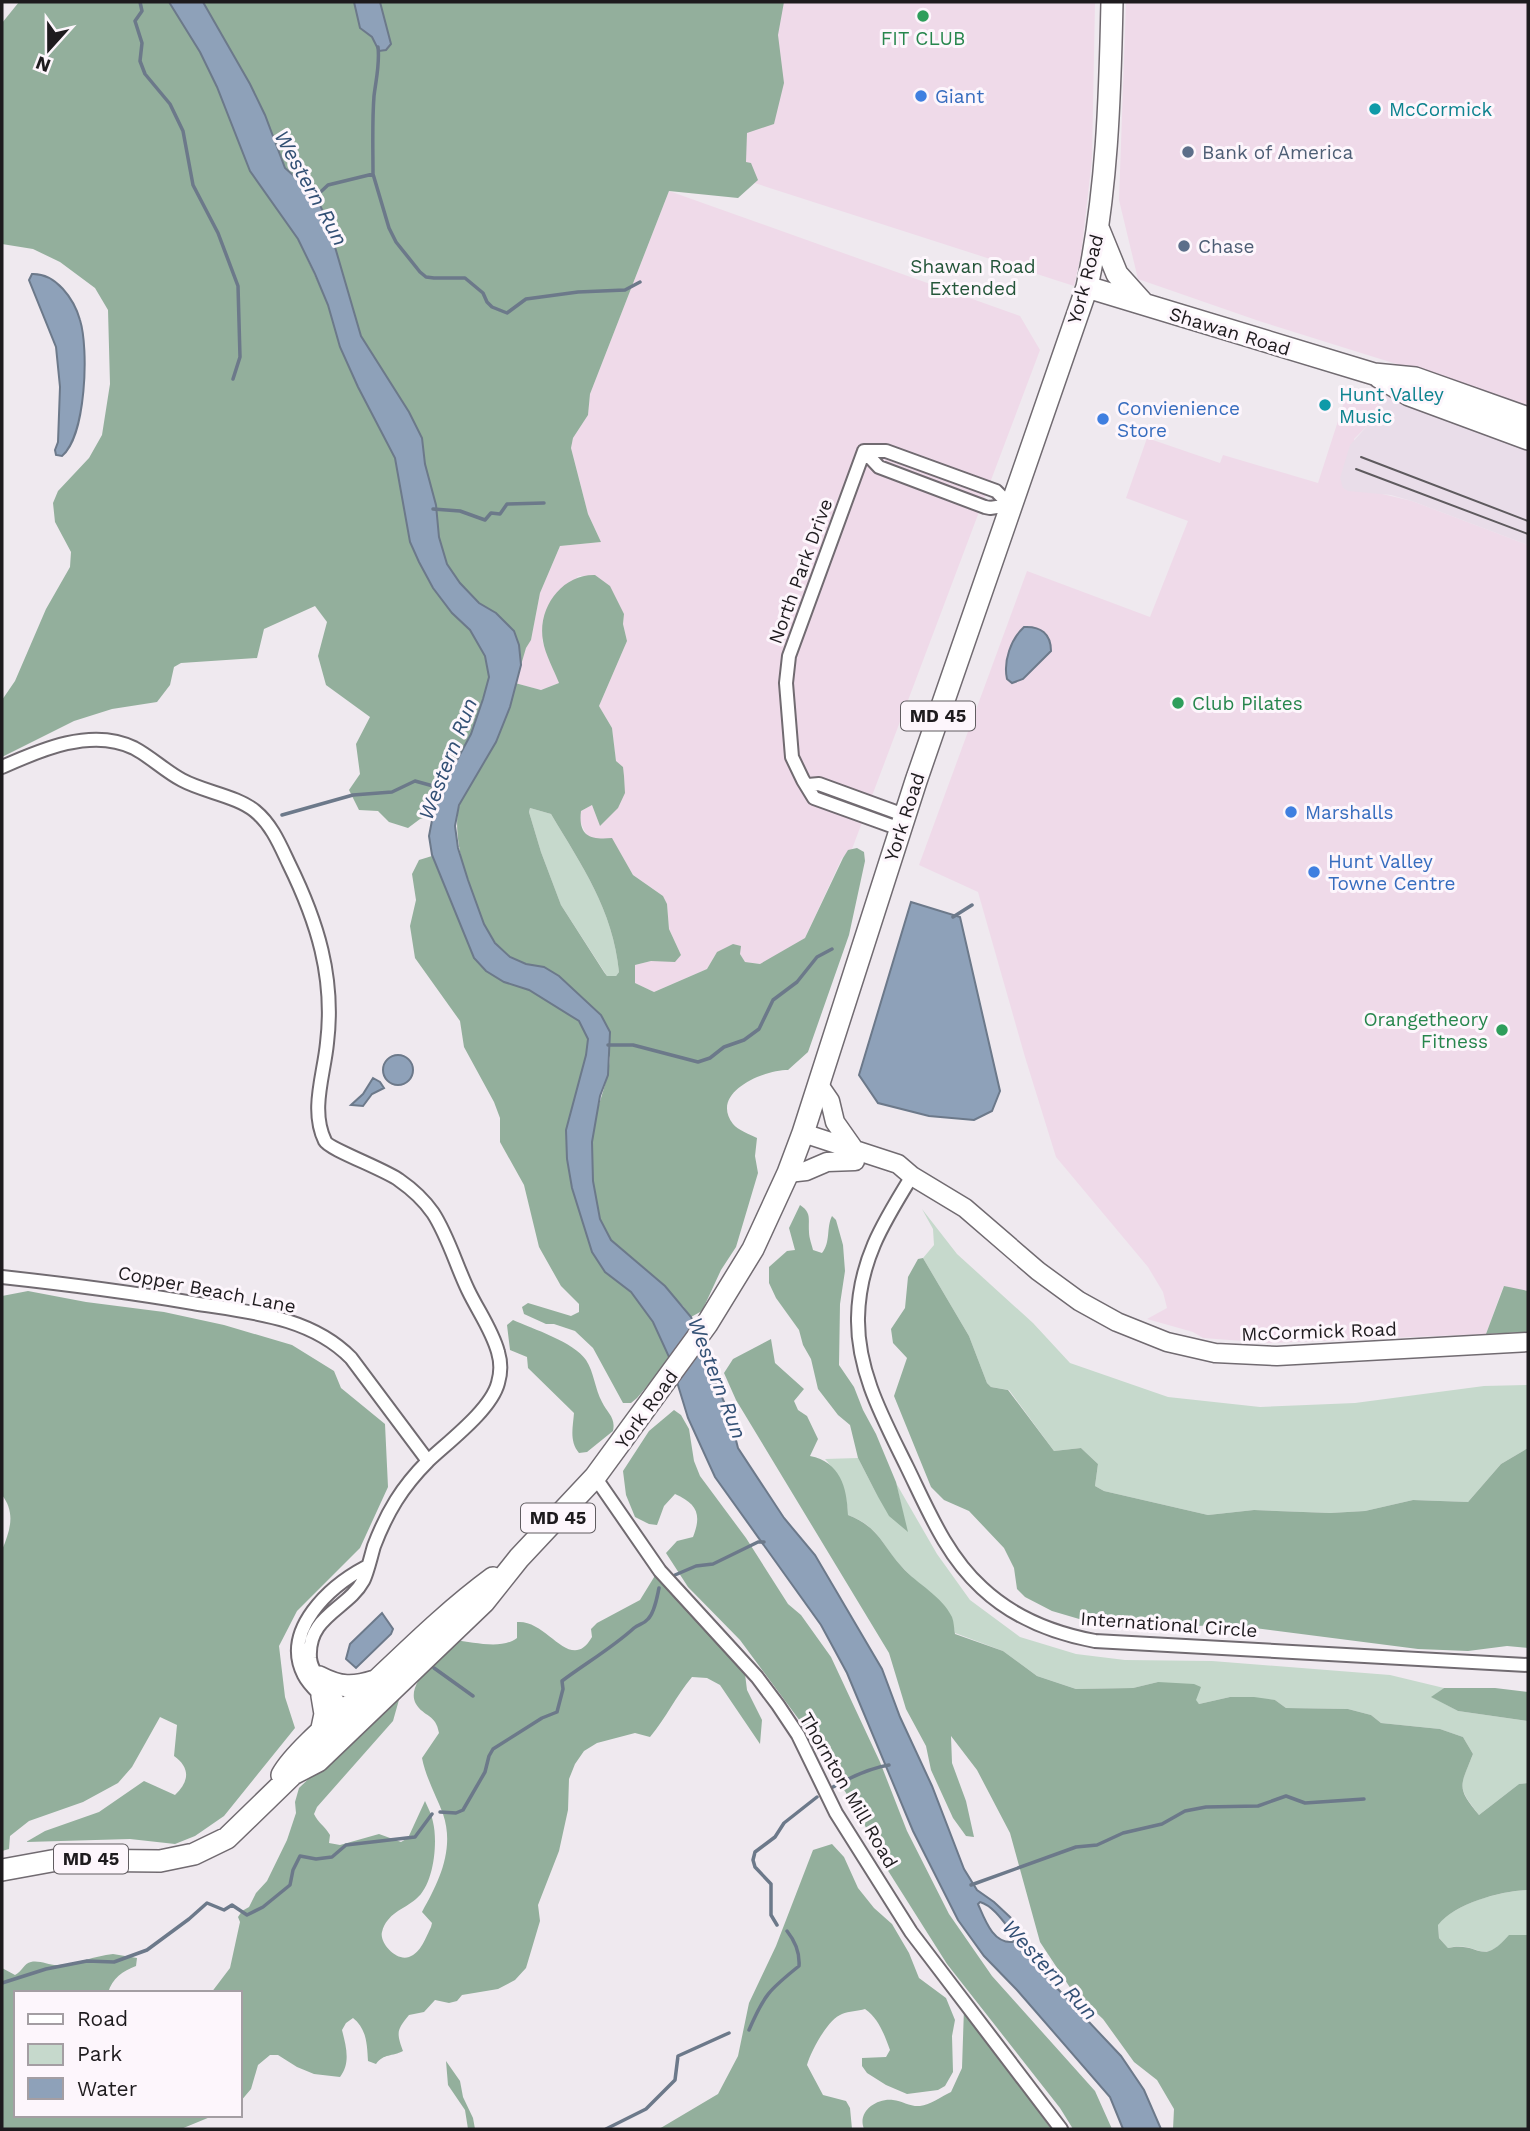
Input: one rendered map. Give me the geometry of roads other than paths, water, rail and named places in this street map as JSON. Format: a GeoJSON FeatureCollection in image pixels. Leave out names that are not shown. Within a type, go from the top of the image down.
{"type":"FeatureCollection","features":[{"type":"Feature","properties":{"kind":"main road","name":"York Road"},"geometry":{"type":"LineString","coordinates":[[2,1870],[44,1861],[160,1861],[194,1854],[227,1838],[293,1774],[318,1761],[484,1602],[519,1558],[595,1477],[707,1324],[745,1264],[788,1173],[801,1138],[902,822],[1087,287],[1099,228],[1108,133],[1112,2]]}},
{"type":"Feature","properties":{"kind":"main road"},"geometry":{"type":"LineString","coordinates":[[1099,228],[1104,247],[1117,274],[1144,304]]}},
{"type":"Feature","properties":{"kind":"main road","name":"Shawan Road"},"geometry":{"type":"LineString","coordinates":[[1087,287],[1374,374],[1415,378],[1528,418]]}},
{"type":"Feature","properties":{"kind":"main road","name":"Shawan Road"},"geometry":{"type":"LineString","coordinates":[[1374,374],[1409,395],[1528,439]]}},
{"type":"Feature","properties":{"kind":"main road"},"geometry":{"type":"LineString","coordinates":[[788,1173],[806,1171],[855,1155],[835,1122],[830,1101],[818,1085]]}},
{"type":"Feature","properties":{"kind":"main road","name":"McCormick Road"},"geometry":{"type":"LineString","coordinates":[[801,1138],[855,1155],[893,1173],[912,1176],[965,1208],[1047,1278],[1079,1301],[1117,1322],[1167,1342],[1215,1353],[1277,1356],[1528,1342]]}},
{"type":"Feature","properties":{"kind":"main road","name":"York Road"},"geometry":{"type":"LineString","coordinates":[[271,1795],[286,1768],[321,1733],[470,1595],[519,1558]]}},
{"type":"Feature","properties":{"kind":"main road"},"geometry":{"type":"LineString","coordinates":[[293,1774],[334,1733],[343,1712],[364,1705],[423,1648],[446,1639]]}},
{"type":"Feature","properties":{"kind":"main road"},"geometry":{"type":"LineString","coordinates":[[321,1733],[325,1714],[320,1686],[331,1683],[350,1688],[377,1680]]}},
{"type":"Feature","properties":{"kind":"street"},"geometry":{"type":"LineString","coordinates":[[864,452],[886,451],[996,491],[1010,505]]}},
{"type":"Feature","properties":{"kind":"street"},"geometry":{"type":"LineString","coordinates":[[864,452],[879,467],[990,508],[1010,505]]}},
{"type":"Feature","properties":{"kind":"street","name":"North Park Drive"},"geometry":{"type":"LineString","coordinates":[[864,452],[787,664],[792,757],[797,772],[808,785],[819,784],[902,822]]}},
{"type":"Feature","properties":{"kind":"street"},"geometry":{"type":"LineString","coordinates":[[2,767],[33,753],[83,740],[118,742],[148,757],[189,784],[252,809],[264,819],[276,837],[307,900],[324,955],[328,1040],[317,1106],[325,1142],[329,1147],[362,1160],[397,1179],[424,1202],[440,1227],[499,1355],[501,1372],[492,1398],[410,1479],[390,1508],[366,1567],[364,1580],[354,1593],[324,1618],[312,1624],[298,1646],[303,1675],[336,1695],[343,1712]]}},
{"type":"Feature","properties":{"kind":"street","name":"International Circle"},"geometry":{"type":"LineString","coordinates":[[912,1176],[882,1225],[865,1266],[858,1319],[865,1371],[885,1422],[950,1550],[966,1572],[1000,1604],[1036,1625],[1095,1641],[1528,1665]]}},
{"type":"Feature","properties":{"kind":"street","name":"Copper Beach Lane"},"geometry":{"type":"LineString","coordinates":[[2,1277],[151,1295],[275,1317],[319,1334],[338,1344],[351,1358],[428,1461]]}},
{"type":"Feature","properties":{"kind":"street","name":"Thornton Mill Road"},"geometry":{"type":"LineString","coordinates":[[595,1477],[660,1571],[757,1677],[778,1705],[798,1735],[836,1813],[911,1932],[1062,2129]]}},
{"type":"Feature","properties":{"kind":"street"},"geometry":{"type":"LineString","coordinates":[[312,1624],[310,1658],[313,1668],[333,1707],[343,1712]]}},
{"type":"Feature","properties":{"kind":"water"},"geometry":{"type":"Polygon","coordinates":[[[169,2],[203,2],[250,84],[285,168],[316,196],[328,223],[361,336],[409,412],[422,438],[425,464],[436,505],[439,537],[447,564],[479,603],[496,613],[514,631],[519,645],[521,665],[510,707],[496,742],[459,805],[455,826],[458,848],[484,924],[495,943],[510,957],[526,964],[544,967],[559,976],[601,1015],[610,1032],[608,1075],[600,1096],[592,1142],[593,1181],[600,1219],[611,1240],[665,1286],[691,1317],[729,1413],[738,1448],[784,1518],[815,1555],[882,1669],[964,1869],[977,1890],[1011,1918],[1024,1938],[1028,1953],[1041,1971],[1121,2056],[1144,2090],[1161,2129],[1123,2129],[1110,2097],[984,1956],[958,1920],[913,1831],[847,1673],[821,1625],[715,1477],[688,1418],[670,1359],[653,1322],[631,1292],[605,1272],[592,1252],[572,1188],[566,1130],[588,1039],[579,1021],[529,990],[504,982],[486,971],[474,958],[432,855],[429,836],[433,815],[442,788],[471,734],[483,699],[489,677],[485,656],[470,630],[452,613],[433,588],[419,562],[410,542],[395,458],[340,347],[328,305],[315,274],[298,239],[250,171],[217,87],[200,52],[169,2]],[[978,1904],[991,1930],[1000,1939],[1013,1942],[1014,1935],[985,1904],[978,1904]]]}},
{"type":"Feature","properties":{"kind":"water"},"geometry":{"type":"Polygon","coordinates":[[[354,2],[380,2],[391,44],[386,50],[379,51],[372,37],[360,28],[354,2]]]}},
{"type":"Feature","properties":{"kind":"water"},"geometry":{"type":"Polygon","coordinates":[[[32,274],[49,278],[63,289],[77,312],[83,333],[85,371],[81,412],[70,446],[62,456],[56,455],[55,450],[58,442],[60,387],[56,347],[29,280],[32,274]]]}},
{"type":"Feature","properties":{"kind":"water"},"geometry":{"type":"Polygon","coordinates":[[[1024,627],[1044,632],[1051,651],[1023,679],[1012,683],[1007,679],[1007,658],[1015,638],[1024,627]]]}},
{"type":"Feature","properties":{"kind":"water"},"geometry":{"type":"Polygon","coordinates":[[[911,902],[960,917],[1000,1091],[992,1111],[974,1120],[929,1116],[878,1103],[859,1075],[911,902]]]}},
{"type":"Feature","properties":{"kind":"water"},"geometry":{"type":"Polygon","coordinates":[[[398,1055],[409,1059],[413,1070],[409,1081],[398,1085],[387,1081],[383,1070],[387,1059],[398,1055]]]}},
{"type":"Feature","properties":{"kind":"water"},"geometry":{"type":"Polygon","coordinates":[[[373,1078],[384,1088],[372,1094],[363,1106],[351,1105],[363,1094],[373,1078]]]}},
{"type":"Feature","properties":{"kind":"water"},"geometry":{"type":"Polygon","coordinates":[[[382,1613],[393,1629],[391,1634],[356,1668],[346,1659],[350,1644],[382,1613]]]}},
{"type":"Feature","properties":{"kind":"waterway"},"geometry":{"type":"LineString","coordinates":[[140,2],[142,11],[135,21],[142,43],[140,61],[145,74],[170,104],[183,131],[193,185],[218,233],[238,286],[240,357],[233,379]]}},
{"type":"Feature","properties":{"kind":"waterway"},"geometry":{"type":"LineString","coordinates":[[373,174],[373,106],[378,47]]}},
{"type":"Feature","properties":{"kind":"waterway","name":"Western Run"},"geometry":{"type":"LineString","coordinates":[[313,199],[328,185],[373,174],[389,228],[396,242],[420,272],[426,277],[465,278],[483,293],[492,307],[507,313],[526,299],[578,292],[625,290],[640,282]]}},
{"type":"Feature","properties":{"kind":"waterway"},"geometry":{"type":"LineString","coordinates":[[433,509],[460,511],[485,520],[491,513],[500,514],[507,504],[544,503]]}},
{"type":"Feature","properties":{"kind":"waterway","name":"Western Run"},"geometry":{"type":"LineString","coordinates":[[282,815],[353,795],[392,792],[415,781],[444,789]]}},
{"type":"Feature","properties":{"kind":"waterway"},"geometry":{"type":"LineString","coordinates":[[953,917],[972,905]]}},
{"type":"Feature","properties":{"kind":"waterway"},"geometry":{"type":"LineString","coordinates":[[608,1045],[633,1045],[698,1062],[710,1058],[724,1047],[744,1040],[759,1029],[773,1000],[797,982],[817,957],[832,949]]}},
{"type":"Feature","properties":{"kind":"waterway"},"geometry":{"type":"LineString","coordinates":[[675,1575],[696,1566],[713,1564],[758,1542],[764,1542]]}},
{"type":"Feature","properties":{"kind":"waterway"},"geometry":{"type":"LineString","coordinates":[[440,1812],[456,1813],[463,1810],[485,1772],[493,1749],[542,1718],[557,1712],[563,1689],[562,1681],[646,1621],[654,1608],[659,1588]]}},
{"type":"Feature","properties":{"kind":"waterway"},"geometry":{"type":"LineString","coordinates":[[434,1668],[473,1696]]}},
{"type":"Feature","properties":{"kind":"waterway"},"geometry":{"type":"LineString","coordinates":[[833,1787],[860,1773],[889,1765]]}},
{"type":"Feature","properties":{"kind":"waterway"},"geometry":{"type":"LineString","coordinates":[[971,1885],[1076,1847],[1097,1845],[1123,1833],[1162,1824],[1185,1811],[1206,1807],[1258,1806],[1286,1796],[1305,1803],[1364,1799]]}},
{"type":"Feature","properties":{"kind":"waterway"},"geometry":{"type":"LineString","coordinates":[[777,1925],[771,1915],[771,1884],[755,1867],[755,1852],[775,1837],[784,1823],[817,1797]]}},
{"type":"Feature","properties":{"kind":"waterway"},"geometry":{"type":"LineString","coordinates":[[2,1983],[46,1969],[87,1961],[114,1962],[147,1950],[207,1903],[224,1910],[232,1905],[247,1915],[263,1907],[290,1885],[300,1856],[316,1859],[332,1857],[346,1845],[415,1837],[432,1814]]}},
{"type":"Feature","properties":{"kind":"waterway"},"geometry":{"type":"LineString","coordinates":[[749,2030],[768,1994],[799,1966],[796,1947],[787,1931]]}},
{"type":"Feature","properties":{"kind":"waterway"},"geometry":{"type":"LineString","coordinates":[[606,2129],[646,2109],[675,2080],[678,2056],[729,2033]]}},
{"type":"Feature","properties":{"kind":"tram line"},"geometry":{"type":"LineString","coordinates":[[1361,457],[1528,521]]}},
{"type":"Feature","properties":{"kind":"tram line"},"geometry":{"type":"LineString","coordinates":[[1356,469],[1528,534]]}},
{"type":"Feature","properties":{"kind":"place","name":"FIT CLUB"},"geometry":{"type":"Point","coordinates":[923,16]}},
{"type":"Feature","properties":{"kind":"place","name":"Giant"},"geometry":{"type":"Point","coordinates":[921,96]}},
{"type":"Feature","properties":{"kind":"place","name":"McCormick"},"geometry":{"type":"Point","coordinates":[1375,109]}},
{"type":"Feature","properties":{"kind":"place","name":"Bank of America"},"geometry":{"type":"Point","coordinates":[1188,152]}},
{"type":"Feature","properties":{"kind":"place","name":"Chase"},"geometry":{"type":"Point","coordinates":[1184,246]}},
{"type":"Feature","properties":{"kind":"place","name":"Hunt Valley Music"},"geometry":{"type":"Point","coordinates":[1325,405]}},
{"type":"Feature","properties":{"kind":"place","name":"Convienience Store"},"geometry":{"type":"Point","coordinates":[1103,419]}},
{"type":"Feature","properties":{"kind":"place","name":"Club Pilates"},"geometry":{"type":"Point","coordinates":[1178,703]}},
{"type":"Feature","properties":{"kind":"place","name":"Marshalls"},"geometry":{"type":"Point","coordinates":[1291,812]}},
{"type":"Feature","properties":{"kind":"place","name":"Hunt Valley Towne Centre"},"geometry":{"type":"Point","coordinates":[1314,872]}},
{"type":"Feature","properties":{"kind":"place","name":"Orangetheory Fitness"},"geometry":{"type":"Point","coordinates":[1502,1030]}},
{"type":"Feature","properties":{"kind":"park label","name":"Shawan Road Extended"},"geometry":{"type":"Point","coordinates":[973,277]}}]}
